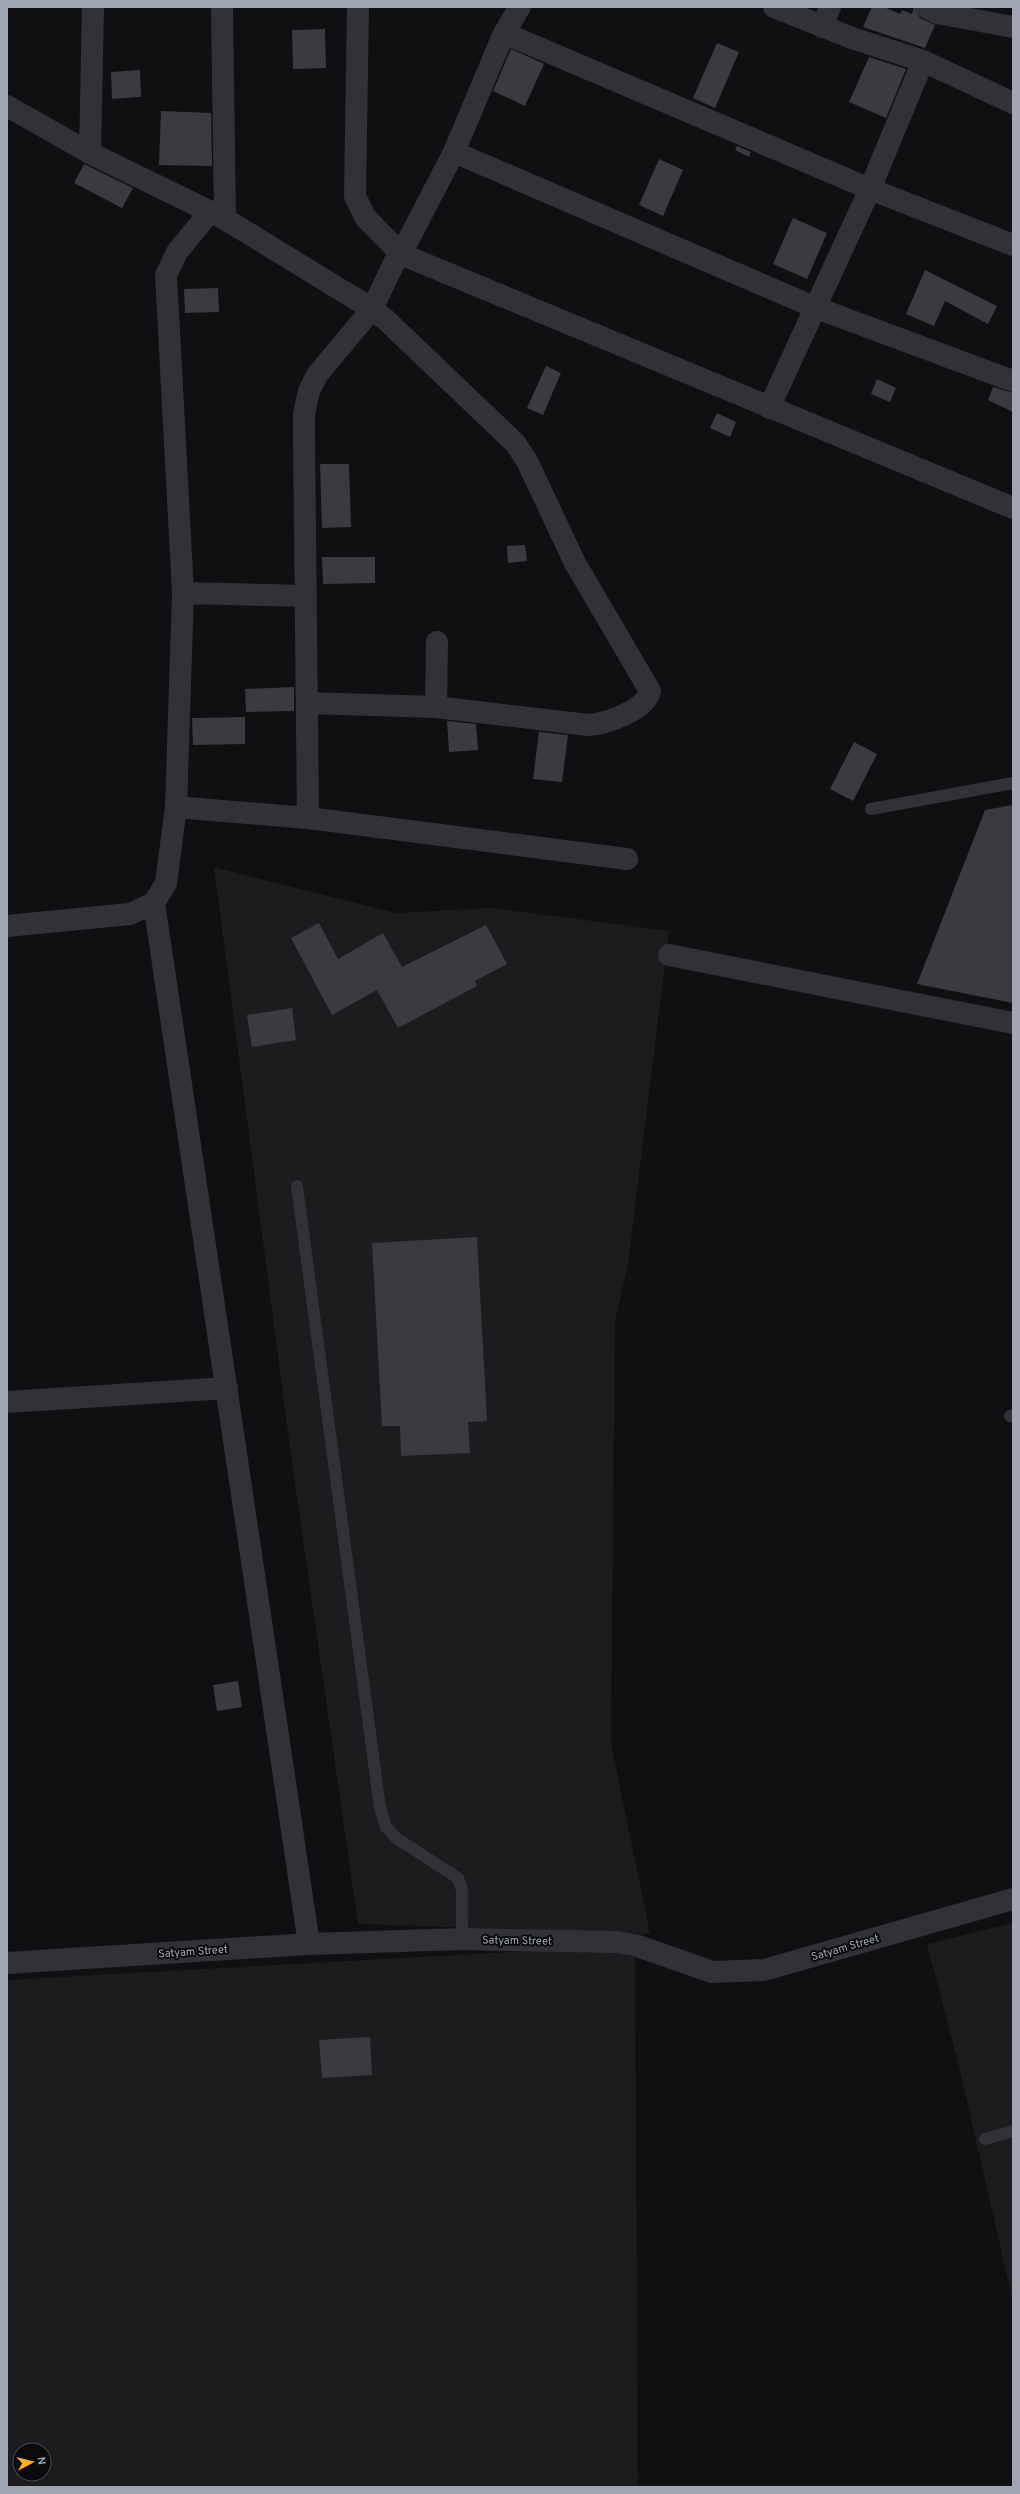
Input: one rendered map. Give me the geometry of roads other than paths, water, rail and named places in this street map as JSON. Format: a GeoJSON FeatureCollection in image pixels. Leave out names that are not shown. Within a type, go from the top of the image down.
{"type":"FeatureCollection","features":[{"type":"Feature","properties":{"kind":"street"},"geometry":{"type":"LineString","coordinates":[[90,152],[93,7]]}},
{"type":"Feature","properties":{"kind":"street"},"geometry":{"type":"LineString","coordinates":[[7,926],[130,914],[154,903],[166,883],[176,807],[183,593],[166,275],[177,252],[217,215],[222,7]]}},
{"type":"Feature","properties":{"kind":"street"},"geometry":{"type":"LineString","coordinates":[[358,7],[355,196],[365,217],[401,254],[1013,508]]}},
{"type":"Feature","properties":{"kind":"street"},"geometry":{"type":"LineString","coordinates":[[308,818],[304,414],[308,398],[317,375],[372,309],[396,259],[401,254],[454,152],[504,33],[520,7]]}},
{"type":"Feature","properties":{"kind":"street"},"geometry":{"type":"LineString","coordinates":[[774,7],[822,27],[923,61],[1013,103]]}},
{"type":"Feature","properties":{"kind":"street"},"geometry":{"type":"LineString","coordinates":[[822,27],[830,7]]}},
{"type":"Feature","properties":{"kind":"street"},"geometry":{"type":"LineString","coordinates":[[926,7],[937,13],[1013,27]]}},
{"type":"Feature","properties":{"kind":"street"},"geometry":{"type":"LineString","coordinates":[[504,33],[870,189],[1013,245]]}},
{"type":"Feature","properties":{"kind":"street"},"geometry":{"type":"LineString","coordinates":[[769,408],[814,307],[870,189],[923,61]]}},
{"type":"Feature","properties":{"kind":"street"},"geometry":{"type":"LineString","coordinates":[[7,106],[90,152],[217,215],[372,309],[516,443],[527,461],[575,563],[650,691],[644,702],[632,709],[613,720],[593,724],[436,707],[307,703]]}},
{"type":"Feature","properties":{"kind":"street"},"geometry":{"type":"LineString","coordinates":[[454,152],[814,307],[1013,381]]}},
{"type":"Feature","properties":{"kind":"street"},"geometry":{"type":"LineString","coordinates":[[183,593],[306,596]]}},
{"type":"Feature","properties":{"kind":"street"},"geometry":{"type":"LineString","coordinates":[[436,707],[437,642]]}},
{"type":"Feature","properties":{"kind":"street"},"geometry":{"type":"LineString","coordinates":[[176,807],[308,818],[627,859]]}},
{"type":"Feature","properties":{"kind":"street"},"geometry":{"type":"LineString","coordinates":[[154,903],[309,1944]]}},
{"type":"Feature","properties":{"kind":"street"},"geometry":{"type":"LineString","coordinates":[[669,955],[1013,1023]]}},
{"type":"Feature","properties":{"kind":"street"},"geometry":{"type":"LineString","coordinates":[[7,1402],[227,1388]]}},
{"type":"Feature","properties":{"kind":"street","name":"Satyam Street"},"geometry":{"type":"LineString","coordinates":[[7,1963],[309,1944],[462,1939],[616,1942],[635,1945],[712,1972],[736,1972],[764,1970],[1013,1899]]}},
{"type":"Feature","properties":{"kind":"lane"},"geometry":{"type":"LineString","coordinates":[[870,809],[1013,784]]}},
{"type":"Feature","properties":{"kind":"lane"},"geometry":{"type":"LineString","coordinates":[[297,1186],[380,1808],[386,1827],[396,1838],[458,1878],[462,1890],[462,1939]]}},
{"type":"Feature","properties":{"kind":"lane"},"geometry":{"type":"LineString","coordinates":[[985,2139],[1013,2131]]}}]}
